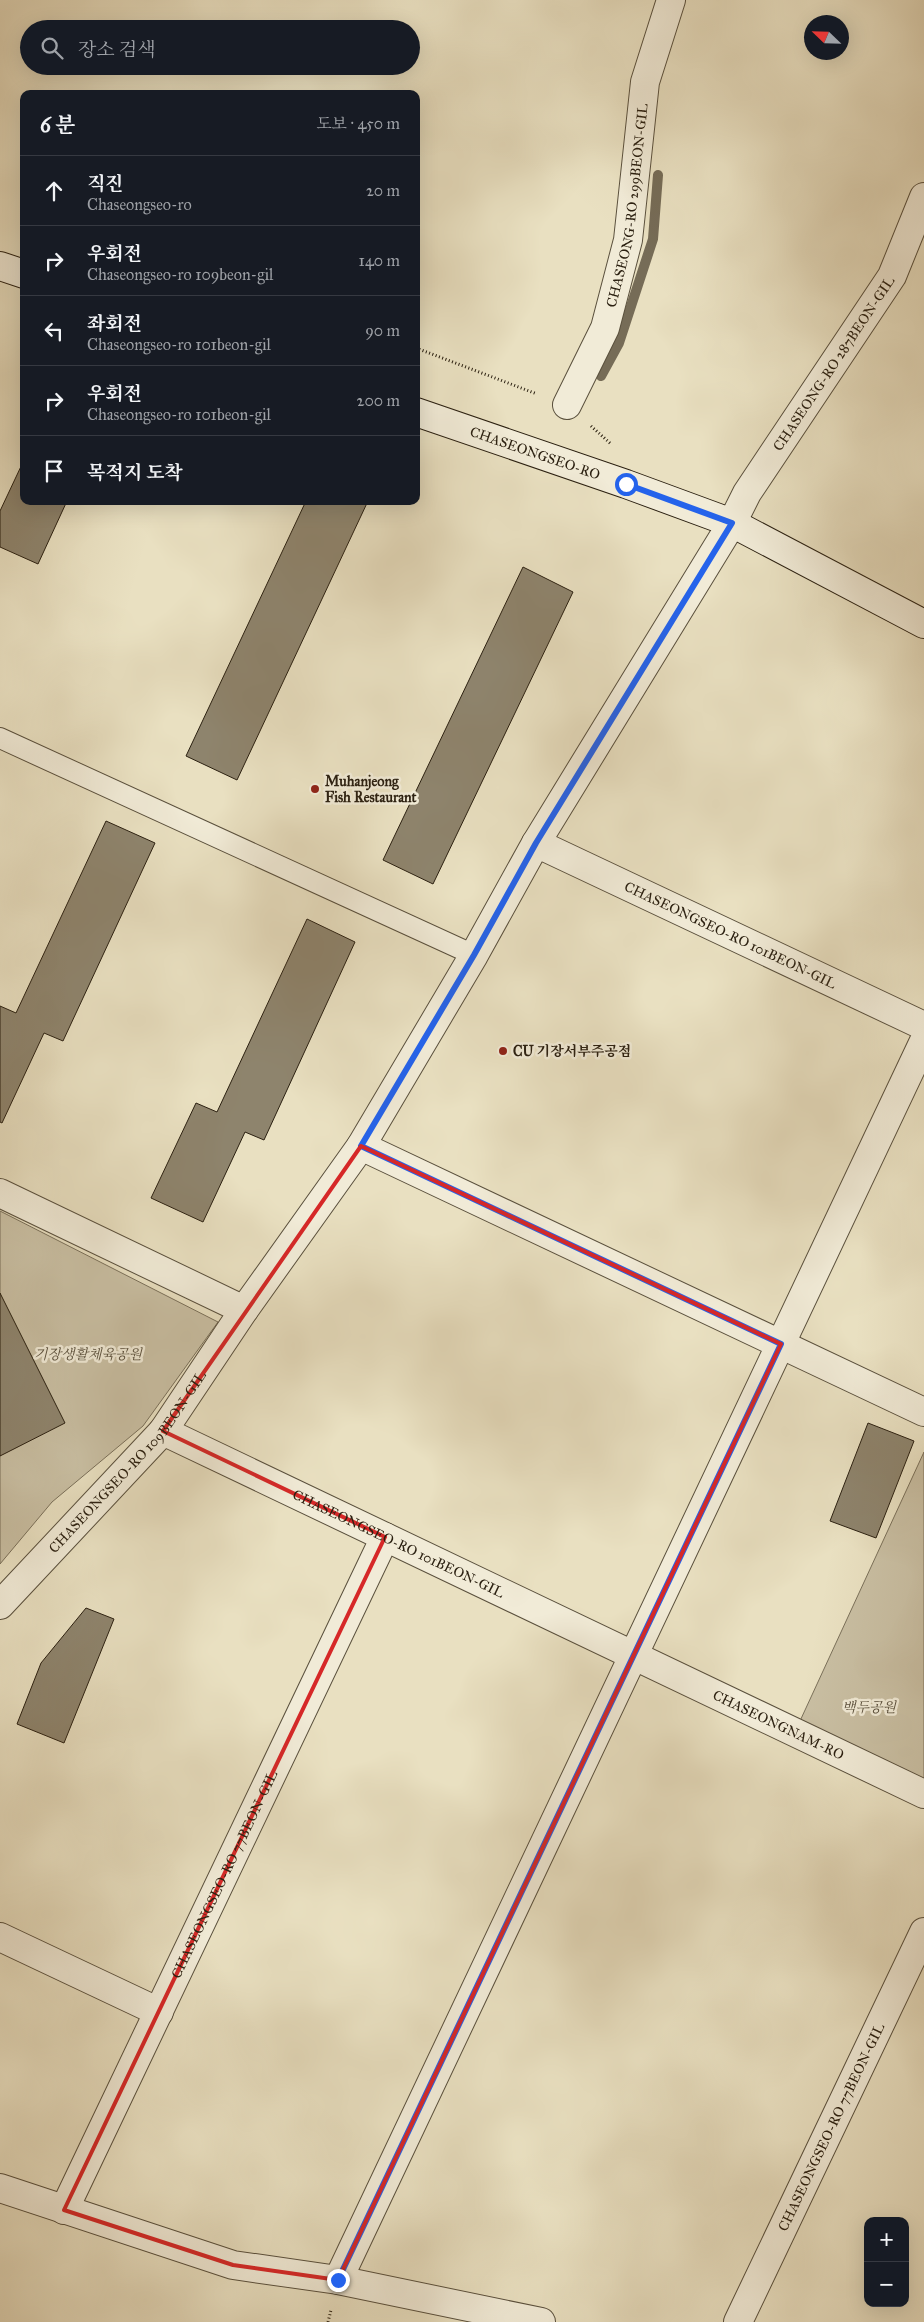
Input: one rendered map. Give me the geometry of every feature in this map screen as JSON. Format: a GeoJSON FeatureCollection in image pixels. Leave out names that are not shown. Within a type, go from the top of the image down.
{"type":"FeatureCollection","features":[{"type":"Feature","properties":{"kind":"street","name":"CHASEONG-RO 299BEON-GIL"},"geometry":{"type":"LineString","coordinates":[[567,405],[605,328],[628,240],[645,82],[671,0]]}},
{"type":"Feature","properties":{"kind":"street","name":"CHASEONG-RO 287BEON-GIL"},"geometry":{"type":"LineString","coordinates":[[732,523],[747,493],[892,276],[919,227],[924,197]]}},
{"type":"Feature","properties":{"kind":"street","name":"CHASEONGSEO-RO"},"geometry":{"type":"LineString","coordinates":[[420,413],[626,484],[732,523],[924,624]]}},
{"type":"Feature","properties":{"kind":"street","name":"CHASEONGSEO-RO 109BEON-GIL"},"geometry":{"type":"LineString","coordinates":[[0,1605],[163,1431],[244,1310],[361,1146],[474,955],[536,843],[732,523]]}},
{"type":"Feature","properties":{"kind":"street","name":"CHASEONGSEO-RO 101BEON-GIL"},"geometry":{"type":"LineString","coordinates":[[536,843],[924,1026]]}},
{"type":"Feature","properties":{"kind":"street"},"geometry":{"type":"LineString","coordinates":[[338,2280],[924,1041]]}},
{"type":"Feature","properties":{"kind":"street"},"geometry":{"type":"LineString","coordinates":[[361,1146],[924,1412]]}},
{"type":"Feature","properties":{"kind":"street"},"geometry":{"type":"LineString","coordinates":[[0,1194],[244,1310]]}},
{"type":"Feature","properties":{"kind":"street","name":"CHASEONGSEO-RO 101BEON-GIL"},"geometry":{"type":"LineString","coordinates":[[163,1431],[634,1655]]}},
{"type":"Feature","properties":{"kind":"street","name":"CHASEONGSEO-RO 77BEON-GIL"},"geometry":{"type":"LineString","coordinates":[[64,2210],[385,1536]]}},
{"type":"Feature","properties":{"kind":"street","name":"CHASEONGNAM-RO"},"geometry":{"type":"LineString","coordinates":[[634,1655],[794,1734],[924,1794]]}},
{"type":"Feature","properties":{"kind":"street","name":"CHASEONGSEO-RO 77BEON-GIL"},"geometry":{"type":"LineString","coordinates":[[738,2322],[924,1932]]}},
{"type":"Feature","properties":{"kind":"street"},"geometry":{"type":"LineString","coordinates":[[0,1937],[158,2012]]}},
{"type":"Feature","properties":{"kind":"street"},"geometry":{"type":"LineString","coordinates":[[0,2188],[233,2265],[338,2280],[541,2322]]}},
{"type":"Feature","properties":{"kind":"lane"},"geometry":{"type":"LineString","coordinates":[[0,738],[474,955]]}},
{"type":"Feature","properties":{"kind":"path"},"geometry":{"type":"LineString","coordinates":[[420,350],[567,405]]}},
{"type":"Feature","properties":{"kind":"highlighted area"},"geometry":{"type":"Polygon","coordinates":[[[361,1146],[781,1344],[338,2280],[233,2265],[64,2210],[385,1537],[163,1431],[361,1146]]]}},
{"type":"Feature","properties":{"kind":"green space","name":"기장생활체육공원"},"geometry":{"type":"Polygon","coordinates":[[[0,1211],[218,1322],[143,1426],[52,1502],[0,1564],[0,1211]]]}},
{"type":"Feature","properties":{"kind":"green space","name":"백두공원"},"geometry":{"type":"Polygon","coordinates":[[[924,1452],[924,1794],[794,1734],[924,1452]]]}},
{"type":"Feature","properties":{"kind":"building"},"geometry":{"type":"Polygon","coordinates":[[[20,468],[20,505],[65,505],[38,564],[0,547],[0,511],[20,468]]]}},
{"type":"Feature","properties":{"kind":"building"},"geometry":{"type":"Polygon","coordinates":[[[304,505],[366,505],[237,780],[186,756],[304,505]]]}},
{"type":"Feature","properties":{"kind":"building"},"geometry":{"type":"Polygon","coordinates":[[[523,567],[573,592],[433,884],[383,860],[523,567]]]}},
{"type":"Feature","properties":{"kind":"building"},"geometry":{"type":"Polygon","coordinates":[[[106,821],[155,843],[63,1041],[44,1033],[2,1123],[0,1122],[0,1006],[16,1013],[106,821]]]}},
{"type":"Feature","properties":{"kind":"building"},"geometry":{"type":"Polygon","coordinates":[[[307,919],[355,942],[264,1140],[245,1132],[203,1222],[151,1198],[196,1103],[217,1112],[307,919]]]}},
{"type":"Feature","properties":{"kind":"building"},"geometry":{"type":"Polygon","coordinates":[[[0,1293],[65,1423],[0,1456],[0,1293]]]}},
{"type":"Feature","properties":{"kind":"building"},"geometry":{"type":"Polygon","coordinates":[[[868,1423],[914,1441],[876,1538],[830,1521],[868,1423]]]}},
{"type":"Feature","properties":{"kind":"building"},"geometry":{"type":"Polygon","coordinates":[[[86,1608],[114,1619],[64,1743],[17,1724],[41,1663],[86,1608]]]}},
{"type":"Feature","properties":{"kind":"waterway"},"geometry":{"type":"LineString","coordinates":[[601,376],[619,343],[653,239],[658,175]]}},
{"type":"Feature","properties":{"kind":"place","name":"Muhanjeong Fish Restaurant"},"geometry":{"type":"Point","coordinates":[315,789]}},
{"type":"Feature","properties":{"kind":"place","name":"CU 기장서부주공점"},"geometry":{"type":"Point","coordinates":[503,1051]}},
{"type":"Feature","properties":{"kind":"route"},"geometry":{"type":"LineString","coordinates":[[338,2280],[781,1344],[361,1146],[474,955],[536,843],[732,523],[626,484]]}}]}
